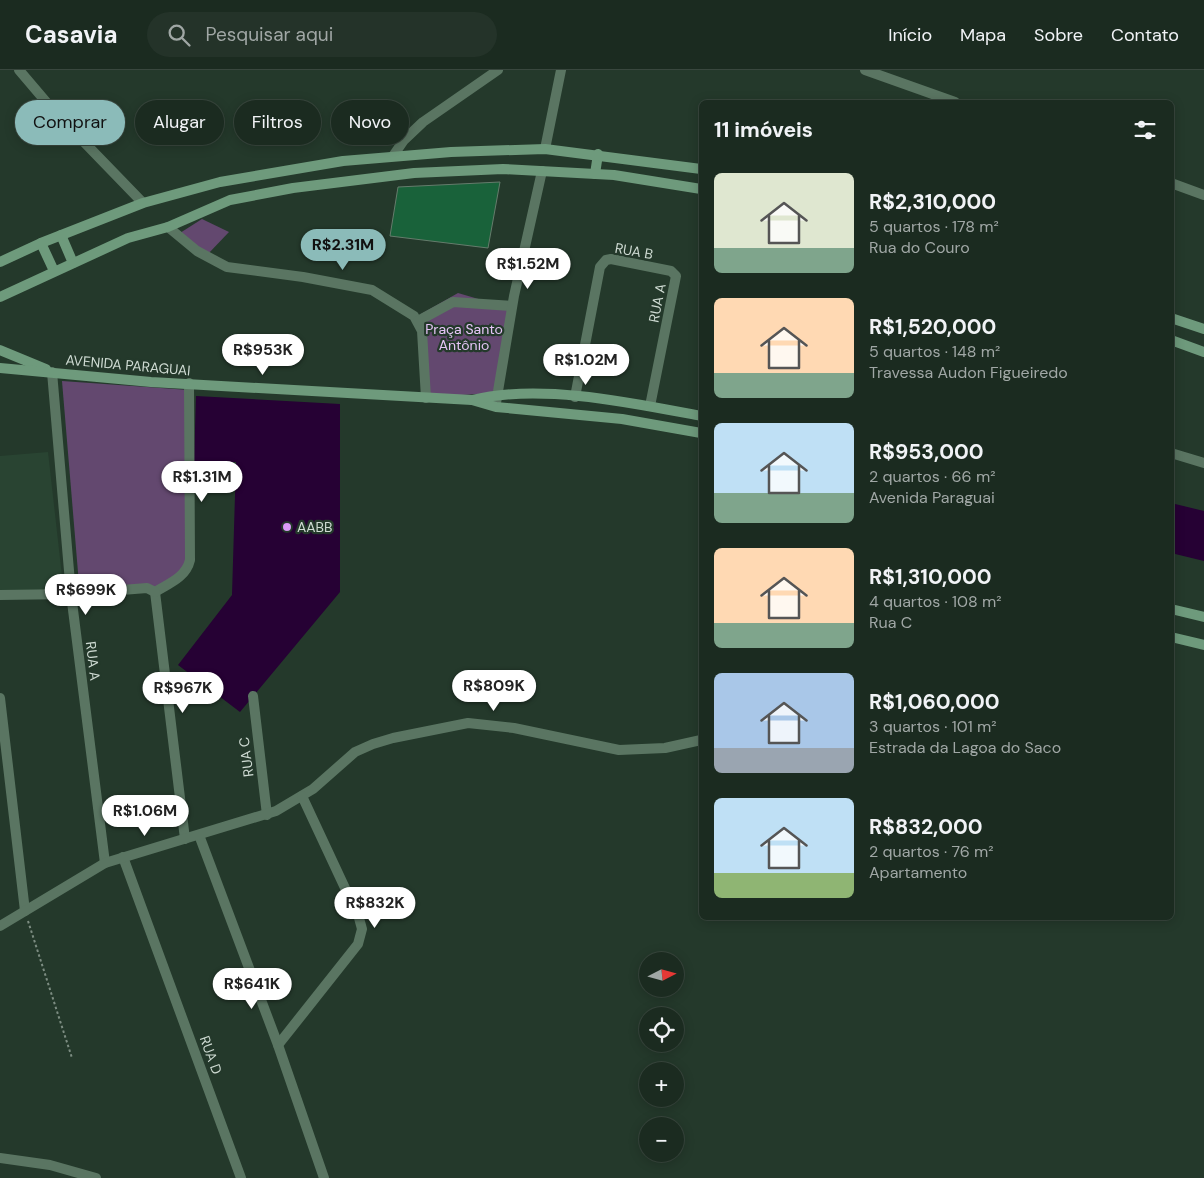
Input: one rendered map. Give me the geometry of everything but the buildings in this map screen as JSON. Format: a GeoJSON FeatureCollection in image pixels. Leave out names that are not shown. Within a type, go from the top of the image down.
{"type":"FeatureCollection","features":[{"type":"Feature","properties":{"kind":"main road"},"geometry":{"type":"LineString","coordinates":[[0,262],[41,243],[143,203],[220,182],[343,160],[545,149],[616,156],[699,168]]}},
{"type":"Feature","properties":{"kind":"main road"},"geometry":{"type":"LineString","coordinates":[[595,174],[598,154]]}},
{"type":"Feature","properties":{"kind":"main road"},"geometry":{"type":"LineString","coordinates":[[614,175],[616,156]]}},
{"type":"Feature","properties":{"kind":"main road"},"geometry":{"type":"LineString","coordinates":[[0,297],[128,238],[168,226],[230,200],[302,187],[414,173],[494,170],[614,175],[699,189]]}},
{"type":"Feature","properties":{"kind":"main road"},"geometry":{"type":"LineString","coordinates":[[61,235],[73,264]]}},
{"type":"Feature","properties":{"kind":"main road"},"geometry":{"type":"LineString","coordinates":[[41,243],[54,271]]}},
{"type":"Feature","properties":{"kind":"main road"},"geometry":{"type":"LineString","coordinates":[[1174,319],[1204,329]]}},
{"type":"Feature","properties":{"kind":"main road"},"geometry":{"type":"LineString","coordinates":[[1174,341],[1204,352]]}},
{"type":"Feature","properties":{"kind":"main road","name":"AVENIDA PARAGUAI"},"geometry":{"type":"LineString","coordinates":[[0,350],[52,372]]}},
{"type":"Feature","properties":{"kind":"main road","name":"AVENIDA PARAGUAI"},"geometry":{"type":"LineString","coordinates":[[0,368],[10,371],[52,372],[110,379],[472,400],[496,407],[622,419],[699,433]]}},
{"type":"Feature","properties":{"kind":"main road","name":"AVENIDA PARAGUAI"},"geometry":{"type":"LineString","coordinates":[[472,400],[497,395],[540,394],[650,406],[699,416]]}},
{"type":"Feature","properties":{"kind":"main road"},"geometry":{"type":"LineString","coordinates":[[1174,610],[1204,617]]}},
{"type":"Feature","properties":{"kind":"main road"},"geometry":{"type":"LineString","coordinates":[[1174,638],[1204,645]]}},
{"type":"Feature","properties":{"kind":"street"},"geometry":{"type":"LineString","coordinates":[[19,70],[69,127],[143,203]]}},
{"type":"Feature","properties":{"kind":"street"},"geometry":{"type":"LineString","coordinates":[[393,156],[404,140],[423,122],[498,70]]}},
{"type":"Feature","properties":{"kind":"street"},"geometry":{"type":"LineString","coordinates":[[545,149],[561,70]]}},
{"type":"Feature","properties":{"kind":"street"},"geometry":{"type":"LineString","coordinates":[[865,70],[949,100]]}},
{"type":"Feature","properties":{"kind":"street"},"geometry":{"type":"LineString","coordinates":[[496,407],[512,306],[542,171]]}},
{"type":"Feature","properties":{"kind":"street"},"geometry":{"type":"LineString","coordinates":[[1174,184],[1204,195]]}},
{"type":"Feature","properties":{"kind":"street"},"geometry":{"type":"LineString","coordinates":[[168,226],[197,251],[221,264],[366,288],[388,299],[414,316],[422,331],[426,398]]}},
{"type":"Feature","properties":{"kind":"street","name":"RUA B"},"geometry":{"type":"LineString","coordinates":[[575,397],[600,267],[609,259],[666,270]]}},
{"type":"Feature","properties":{"kind":"street","name":"RUA A"},"geometry":{"type":"LineString","coordinates":[[650,406],[675,286],[675,273],[666,270]]}},
{"type":"Feature","properties":{"kind":"street"},"geometry":{"type":"LineString","coordinates":[[418,321],[453,302],[512,306]]}},
{"type":"Feature","properties":{"kind":"street","name":"RUA A"},"geometry":{"type":"LineString","coordinates":[[52,372],[71,594],[105,863]]}},
{"type":"Feature","properties":{"kind":"street"},"geometry":{"type":"LineString","coordinates":[[155,592],[183,575],[188,568],[190,560],[189,383]]}},
{"type":"Feature","properties":{"kind":"street"},"geometry":{"type":"LineString","coordinates":[[1174,454],[1204,463]]}},
{"type":"Feature","properties":{"kind":"street"},"geometry":{"type":"LineString","coordinates":[[0,595],[71,594],[148,588],[155,592]]}},
{"type":"Feature","properties":{"kind":"street"},"geometry":{"type":"LineString","coordinates":[[155,592],[185,839]]}},
{"type":"Feature","properties":{"kind":"street","name":"RUA C"},"geometry":{"type":"LineString","coordinates":[[253,696],[267,815]]}},
{"type":"Feature","properties":{"kind":"street"},"geometry":{"type":"LineString","coordinates":[[0,698],[25,911]]}},
{"type":"Feature","properties":{"kind":"street"},"geometry":{"type":"LineString","coordinates":[[0,926],[105,863],[267,815],[302,796],[363,748],[446,726],[468,723],[514,728],[619,750],[665,748],[699,740]]}},
{"type":"Feature","properties":{"kind":"street"},"geometry":{"type":"LineString","coordinates":[[278,1045],[358,944],[362,934],[356,910],[302,796]]}},
{"type":"Feature","properties":{"kind":"street"},"geometry":{"type":"LineString","coordinates":[[199,835],[278,1045],[324,1178]]}},
{"type":"Feature","properties":{"kind":"street","name":"RUA D"},"geometry":{"type":"LineString","coordinates":[[124,857],[242,1178]]}},
{"type":"Feature","properties":{"kind":"street"},"geometry":{"type":"LineString","coordinates":[[0,1158],[50,1165],[96,1178]]}},
{"type":"Feature","properties":{"kind":"path"},"geometry":{"type":"LineString","coordinates":[[25,911],[72,1058]]}},
{"type":"Feature","properties":{"kind":"shaded area","name":"AABB"},"geometry":{"type":"Polygon","coordinates":[[[196,396],[340,404],[340,592],[240,712],[178,665],[232,595],[236,462],[194,462],[196,396]]]}},
{"type":"Feature","properties":{"kind":"shaded area"},"geometry":{"type":"Polygon","coordinates":[[[48,452],[64,594],[0,594],[0,456],[48,452]]]}},
{"type":"Feature","properties":{"kind":"shaded area"},"geometry":{"type":"Polygon","coordinates":[[[1174,504],[1204,511],[1204,561],[1174,554],[1174,504]]]}},
{"type":"Feature","properties":{"kind":"green space"},"geometry":{"type":"Polygon","coordinates":[[[202,219],[229,232],[207,255],[180,233],[202,219]]]}},
{"type":"Feature","properties":{"kind":"green space","name":"Praça Santo Antônio"},"geometry":{"type":"Polygon","coordinates":[[[458,293],[509,308],[494,393],[429,397],[421,314],[458,293]]]}},
{"type":"Feature","properties":{"kind":"green space"},"geometry":{"type":"Polygon","coordinates":[[[62,381],[189,390],[186,572],[158,590],[80,596],[62,381]]]}},
{"type":"Feature","properties":{"kind":"place","name":"AABB"},"geometry":{"type":"Point","coordinates":[287,527]}}]}
